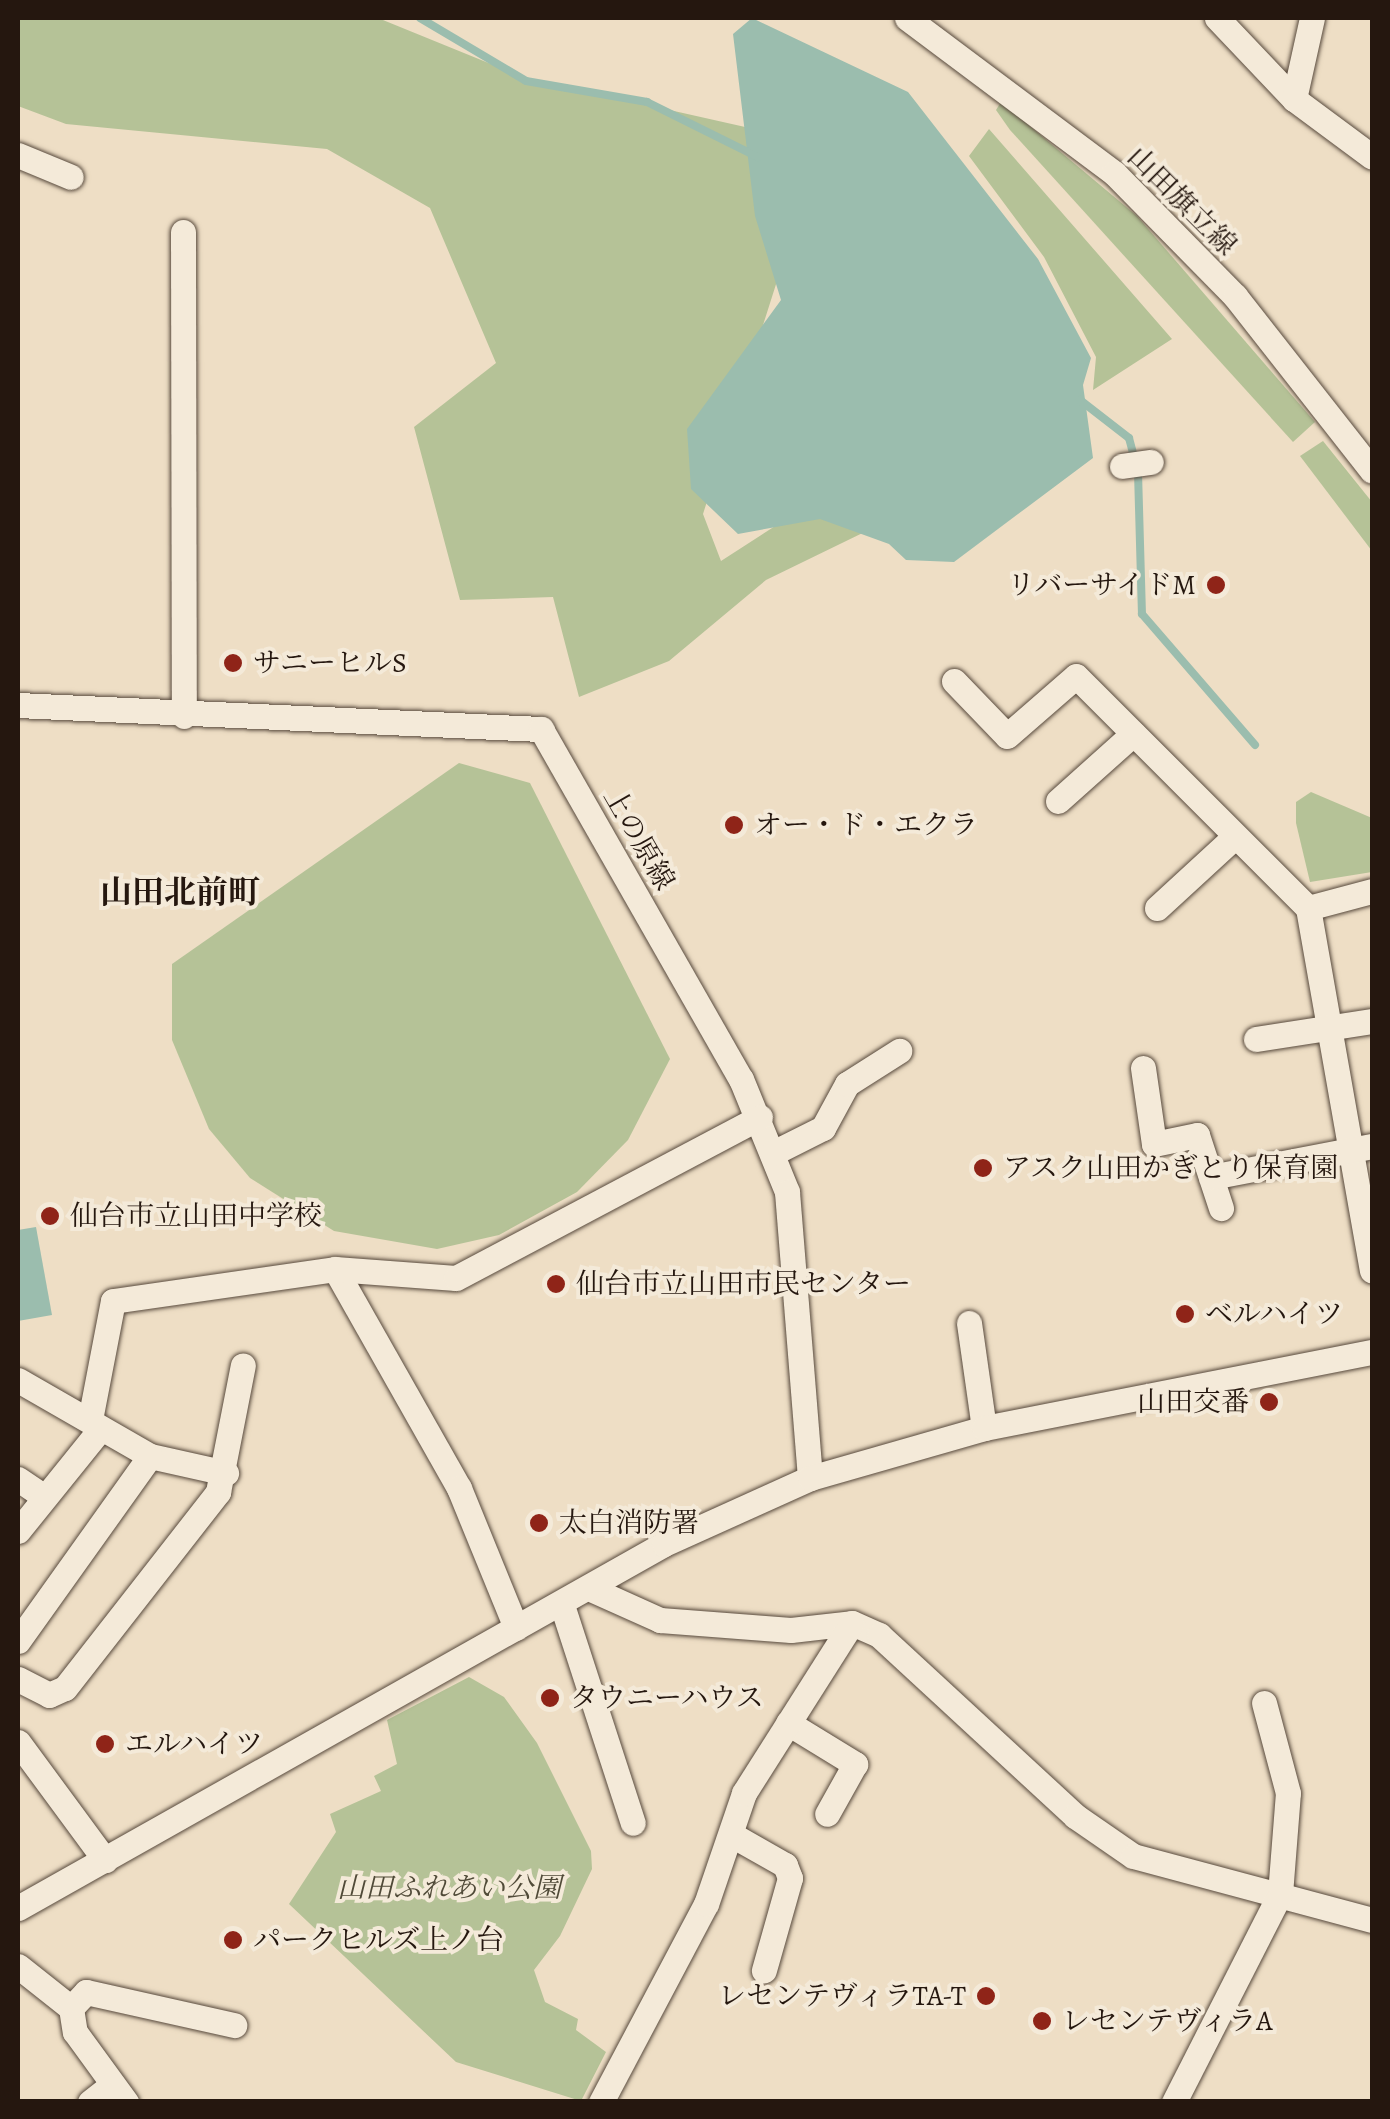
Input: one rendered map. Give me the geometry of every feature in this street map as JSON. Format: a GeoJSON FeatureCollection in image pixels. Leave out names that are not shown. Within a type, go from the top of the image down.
{"type":"FeatureCollection","features":[{"type":"Feature","properties":{"kind":"street","name":"山田旗立線"},"geometry":{"type":"LineString","coordinates":[[907,18],[1114,173],[1235,296],[1372,472]]}},
{"type":"Feature","properties":{"kind":"street"},"geometry":{"type":"LineString","coordinates":[[1218,18],[1294,99],[1372,157]]}},
{"type":"Feature","properties":{"kind":"street"},"geometry":{"type":"LineString","coordinates":[[1294,99],[1312,18]]}},
{"type":"Feature","properties":{"kind":"street"},"geometry":{"type":"LineString","coordinates":[[18,156],[72,177]]}},
{"type":"Feature","properties":{"kind":"street"},"geometry":{"type":"LineString","coordinates":[[184,232],[184,716]]}},
{"type":"Feature","properties":{"kind":"street"},"geometry":{"type":"LineString","coordinates":[[1122,466],[1151,462]]}},
{"type":"Feature","properties":{"kind":"street"},"geometry":{"type":"LineString","coordinates":[[954,681],[1007,736],[1076,676],[1232,840],[1308,908],[1327,1030],[1362,1148],[1372,1270]]}},
{"type":"Feature","properties":{"kind":"street","name":"上の原線"},"geometry":{"type":"LineString","coordinates":[[18,705],[184,716],[541,729],[760,1117],[773,1153],[794,1244],[810,1478]]}},
{"type":"Feature","properties":{"kind":"street"},"geometry":{"type":"LineString","coordinates":[[1058,801],[1133,734]]}},
{"type":"Feature","properties":{"kind":"street"},"geometry":{"type":"LineString","coordinates":[[1157,908],[1232,840]]}},
{"type":"Feature","properties":{"kind":"street"},"geometry":{"type":"LineString","coordinates":[[1308,908],[1372,892]]}},
{"type":"Feature","properties":{"kind":"street"},"geometry":{"type":"LineString","coordinates":[[1256,1039],[1372,1022]]}},
{"type":"Feature","properties":{"kind":"street"},"geometry":{"type":"LineString","coordinates":[[773,1153],[823,1128],[847,1084],[899,1050]]}},
{"type":"Feature","properties":{"kind":"street"},"geometry":{"type":"LineString","coordinates":[[1142,1068],[1154,1144],[1197,1135],[1221,1208]]}},
{"type":"Feature","properties":{"kind":"street"},"geometry":{"type":"LineString","coordinates":[[18,1531],[95,1424],[113,1302],[216,1280],[250,1288],[335,1269],[456,1278],[760,1117]]}},
{"type":"Feature","properties":{"kind":"street"},"geometry":{"type":"LineString","coordinates":[[1211,1177],[1362,1148]]}},
{"type":"Feature","properties":{"kind":"street"},"geometry":{"type":"LineString","coordinates":[[335,1269],[459,1488],[516,1628]]}},
{"type":"Feature","properties":{"kind":"street"},"geometry":{"type":"LineString","coordinates":[[969,1324],[984,1428]]}},
{"type":"Feature","properties":{"kind":"street"},"geometry":{"type":"LineString","coordinates":[[18,1908],[516,1628],[810,1478],[984,1428],[1372,1352]]}},
{"type":"Feature","properties":{"kind":"street"},"geometry":{"type":"LineString","coordinates":[[18,1678],[49,1695],[65,1688],[226,1474],[243,1365]]}},
{"type":"Feature","properties":{"kind":"street"},"geometry":{"type":"LineString","coordinates":[[18,1380],[150,1456],[226,1474]]}},
{"type":"Feature","properties":{"kind":"street"},"geometry":{"type":"LineString","coordinates":[[18,1641],[150,1456]]}},
{"type":"Feature","properties":{"kind":"street"},"geometry":{"type":"LineString","coordinates":[[18,1479],[43,1496]]}},
{"type":"Feature","properties":{"kind":"street"},"geometry":{"type":"LineString","coordinates":[[591,1589],[660,1620],[791,1630],[852,1623],[879,1635],[1075,1816],[1133,1856],[1372,1920]]}},
{"type":"Feature","properties":{"kind":"street"},"geometry":{"type":"LineString","coordinates":[[562,1605],[633,1824]]}},
{"type":"Feature","properties":{"kind":"street"},"geometry":{"type":"LineString","coordinates":[[600,2102],[706,1904],[744,1794],[852,1623]]}},
{"type":"Feature","properties":{"kind":"street"},"geometry":{"type":"LineString","coordinates":[[1174,2102],[1280,1894],[1288,1793],[1264,1703]]}},
{"type":"Feature","properties":{"kind":"street"},"geometry":{"type":"LineString","coordinates":[[788,1723],[855,1764],[827,1814]]}},
{"type":"Feature","properties":{"kind":"street"},"geometry":{"type":"LineString","coordinates":[[18,1742],[105,1860]]}},
{"type":"Feature","properties":{"kind":"street"},"geometry":{"type":"LineString","coordinates":[[732,1835],[785,1865],[790,1878],[764,1970]]}},
{"type":"Feature","properties":{"kind":"street"},"geometry":{"type":"LineString","coordinates":[[18,1966],[71,2008],[75,2032],[119,2093],[90,2102]]}},
{"type":"Feature","properties":{"kind":"street"},"geometry":{"type":"LineString","coordinates":[[71,2008],[86,1992],[234,2025]]}},
{"type":"Feature","properties":{"kind":"green space"},"geometry":{"type":"Polygon","coordinates":[[[18,18],[378,18],[523,77],[781,135],[785,256],[703,514],[721,561],[837,486],[879,525],[766,580],[669,661],[579,697],[553,597],[460,600],[414,427],[496,363],[430,208],[327,149],[66,124],[18,106],[18,18]]]}},
{"type":"Feature","properties":{"kind":"green space"},"geometry":{"type":"Polygon","coordinates":[[[1001,102],[1137,216],[1315,422],[1293,442],[1010,130],[996,110],[1001,102]]]}},
{"type":"Feature","properties":{"kind":"green space"},"geometry":{"type":"Polygon","coordinates":[[[989,129],[1172,339],[1093,390],[1096,357],[1044,257],[969,156],[989,129]]]}},
{"type":"Feature","properties":{"kind":"green space"},"geometry":{"type":"Polygon","coordinates":[[[1323,441],[1372,502],[1372,551],[1300,456],[1323,441]]]}},
{"type":"Feature","properties":{"kind":"green space"},"geometry":{"type":"Polygon","coordinates":[[[459,763],[530,783],[670,1059],[628,1140],[577,1192],[499,1235],[437,1249],[334,1231],[250,1178],[209,1129],[172,1040],[172,964],[459,763]]]}},
{"type":"Feature","properties":{"kind":"green space"},"geometry":{"type":"Polygon","coordinates":[[[1311,792],[1372,818],[1372,872],[1310,882],[1296,823],[1296,802],[1311,792]]]}},
{"type":"Feature","properties":{"kind":"green space","name":"山田ふれあい公園"},"geometry":{"type":"Polygon","coordinates":[[[469,1677],[504,1697],[537,1743],[591,1851],[592,1869],[560,1936],[534,1970],[545,2002],[578,2019],[576,2030],[606,2052],[581,2101],[456,2062],[289,1904],[336,1832],[330,1814],[381,1791],[374,1776],[397,1764],[387,1720],[469,1677]]]}},
{"type":"Feature","properties":{"kind":"shaded area"},"geometry":{"type":"Polygon","coordinates":[[[752,18],[908,92],[1038,259],[1091,358],[1083,385],[1093,458],[954,562],[906,560],[889,544],[820,519],[738,534],[691,489],[687,429],[781,300],[755,216],[733,34],[752,18]]]}},
{"type":"Feature","properties":{"kind":"shaded area"},"geometry":{"type":"Polygon","coordinates":[[[36,1227],[52,1315],[18,1321],[18,1230],[36,1227]]]}},
{"type":"Feature","properties":{"kind":"waterway"},"geometry":{"type":"LineString","coordinates":[[420,18],[526,81],[647,102],[758,157]]}},
{"type":"Feature","properties":{"kind":"waterway"},"geometry":{"type":"LineString","coordinates":[[1080,400],[1129,438],[1135,461]]}},
{"type":"Feature","properties":{"kind":"waterway"},"geometry":{"type":"LineString","coordinates":[[1138,472],[1142,614],[1255,745]]}},
{"type":"Feature","properties":{"kind":"place","name":"リバーサイドM"},"geometry":{"type":"Point","coordinates":[1216,585]}},
{"type":"Feature","properties":{"kind":"place","name":"サニーヒルS"},"geometry":{"type":"Point","coordinates":[233,663]}},
{"type":"Feature","properties":{"kind":"place","name":"オー・ド・エクラ"},"geometry":{"type":"Point","coordinates":[734,825]}},
{"type":"Feature","properties":{"kind":"place","name":"アスク山田かぎとり保育園"},"geometry":{"type":"Point","coordinates":[983,1168]}},
{"type":"Feature","properties":{"kind":"place","name":"仙台市立山田中学校"},"geometry":{"type":"Point","coordinates":[50,1216]}},
{"type":"Feature","properties":{"kind":"place","name":"仙台市立山田市民センター"},"geometry":{"type":"Point","coordinates":[556,1284]}},
{"type":"Feature","properties":{"kind":"place","name":"ベルハイツ"},"geometry":{"type":"Point","coordinates":[1185,1314]}},
{"type":"Feature","properties":{"kind":"place","name":"山田交番"},"geometry":{"type":"Point","coordinates":[1269,1402]}},
{"type":"Feature","properties":{"kind":"place","name":"太白消防署"},"geometry":{"type":"Point","coordinates":[539,1523]}},
{"type":"Feature","properties":{"kind":"place","name":"タウニーハウス"},"geometry":{"type":"Point","coordinates":[550,1698]}},
{"type":"Feature","properties":{"kind":"place","name":"エルハイツ"},"geometry":{"type":"Point","coordinates":[105,1744]}},
{"type":"Feature","properties":{"kind":"place","name":"パークヒルズ上ノ台"},"geometry":{"type":"Point","coordinates":[233,1940]}},
{"type":"Feature","properties":{"kind":"place","name":"レセンテヴィラTA-T"},"geometry":{"type":"Point","coordinates":[986,1996]}},
{"type":"Feature","properties":{"kind":"place","name":"レセンテヴィラA"},"geometry":{"type":"Point","coordinates":[1042,2021]}},
{"type":"Feature","properties":{"kind":"district","name":"山田北前町"},"geometry":{"type":"Point","coordinates":[180,892]}}]}
